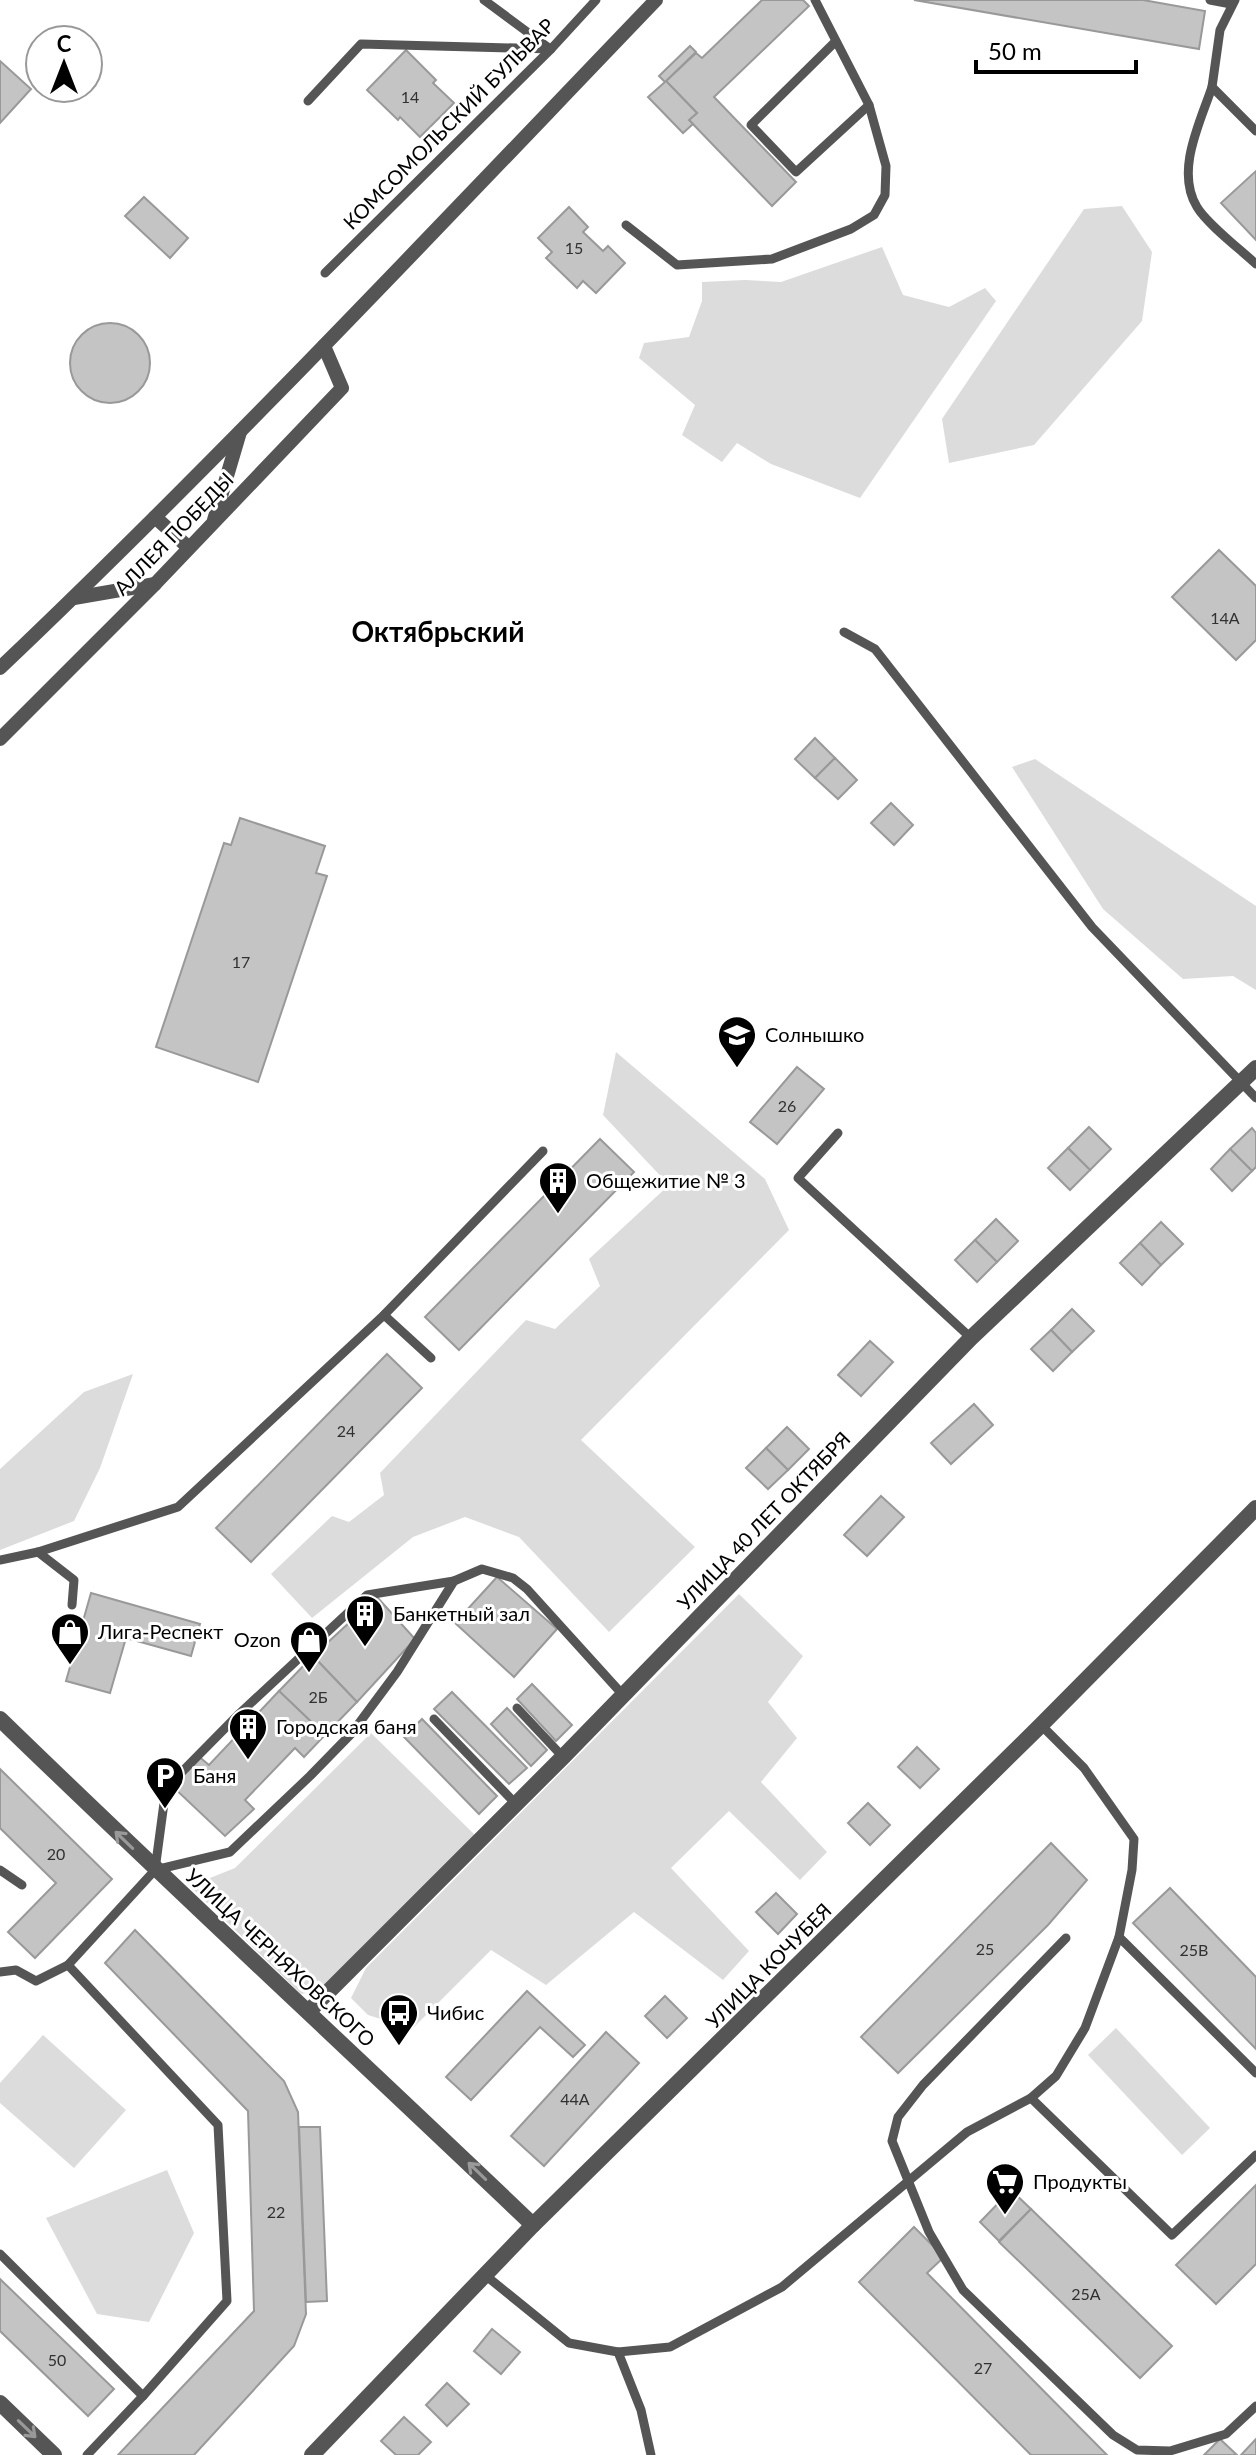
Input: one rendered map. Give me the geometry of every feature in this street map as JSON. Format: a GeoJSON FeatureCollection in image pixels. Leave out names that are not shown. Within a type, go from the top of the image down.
{"type":"FeatureCollection","features":[{"type":"Feature","properties":{"kind":"street"},"geometry":{"type":"LineString","coordinates":[[0,668],[74,598],[324,346],[656,0]]}},
{"type":"Feature","properties":{"kind":"street","name":"АЛЛЕЯ ПОБЕДЫ"},"geometry":{"type":"LineString","coordinates":[[0,739],[155,584],[342,388],[324,346]]}},
{"type":"Feature","properties":{"kind":"street"},"geometry":{"type":"LineString","coordinates":[[212,524],[240,430]]}},
{"type":"Feature","properties":{"kind":"street"},"geometry":{"type":"LineString","coordinates":[[155,517],[188,547]]}},
{"type":"Feature","properties":{"kind":"street"},"geometry":{"type":"LineString","coordinates":[[74,598],[155,584]]}},
{"type":"Feature","properties":{"kind":"street","name":"УЛИЦА 40 ЛЕТ ОКТЯБРЯ"},"geometry":{"type":"LineString","coordinates":[[309,2011],[563,1757],[971,1338],[1256,1068]]}},
{"type":"Feature","properties":{"kind":"street","name":"УЛИЦА КОЧУБЕЯ"},"geometry":{"type":"LineString","coordinates":[[312,2455],[533,2225],[1041,1725],[1256,1508]]}},
{"type":"Feature","properties":{"kind":"street","name":"УЛИЦА ЧЕРНЯХОВСКОГО"},"geometry":{"type":"LineString","coordinates":[[0,1719],[155,1870],[309,2011],[533,2225]]}},
{"type":"Feature","properties":{"kind":"street"},"geometry":{"type":"LineString","coordinates":[[0,2403],[54,2455]]}},
{"type":"Feature","properties":{"kind":"lane"},"geometry":{"type":"LineString","coordinates":[[484,0],[551,49]]}},
{"type":"Feature","properties":{"kind":"lane","name":"КОМСОМОЛЬСКИЙ БУЛЬВАР"},"geometry":{"type":"LineString","coordinates":[[325,273],[551,49],[596,0]]}},
{"type":"Feature","properties":{"kind":"lane"},"geometry":{"type":"LineString","coordinates":[[626,225],[677,265],[772,259],[851,229],[874,215],[885,195],[886,166],[869,105],[815,0]]}},
{"type":"Feature","properties":{"kind":"lane"},"geometry":{"type":"LineString","coordinates":[[1210,0],[1233,2],[1220,30],[1212,87],[1195,137],[1186,180],[1198,209],[1256,264]]}},
{"type":"Feature","properties":{"kind":"lane"},"geometry":{"type":"LineString","coordinates":[[835,42],[751,125],[796,172],[869,105]]}},
{"type":"Feature","properties":{"kind":"lane"},"geometry":{"type":"LineString","coordinates":[[308,101],[361,44],[551,49]]}},
{"type":"Feature","properties":{"kind":"lane"},"geometry":{"type":"LineString","coordinates":[[1212,87],[1256,131]]}},
{"type":"Feature","properties":{"kind":"lane"},"geometry":{"type":"LineString","coordinates":[[844,632],[875,649],[1092,927],[1256,1098]]}},
{"type":"Feature","properties":{"kind":"lane"},"geometry":{"type":"LineString","coordinates":[[838,1133],[798,1178],[971,1338]]}},
{"type":"Feature","properties":{"kind":"lane"},"geometry":{"type":"LineString","coordinates":[[0,1560],[38,1552],[178,1507],[384,1315],[543,1151]]}},
{"type":"Feature","properties":{"kind":"lane"},"geometry":{"type":"LineString","coordinates":[[384,1315],[431,1358]]}},
{"type":"Feature","properties":{"kind":"lane"},"geometry":{"type":"LineString","coordinates":[[38,1552],[74,1580],[72,1605]]}},
{"type":"Feature","properties":{"kind":"lane"},"geometry":{"type":"LineString","coordinates":[[155,1870],[166,1788],[239,1714],[367,1595],[454,1581],[482,1569],[513,1578],[527,1589],[623,1695]]}},
{"type":"Feature","properties":{"kind":"lane"},"geometry":{"type":"LineString","coordinates":[[0,1972],[16,1970],[36,1981],[68,1965],[155,1870],[230,1852],[351,1734],[397,1672],[454,1581]]}},
{"type":"Feature","properties":{"kind":"lane"},"geometry":{"type":"LineString","coordinates":[[517,1708],[563,1757]]}},
{"type":"Feature","properties":{"kind":"lane"},"geometry":{"type":"LineString","coordinates":[[434,1719],[515,1803]]}},
{"type":"Feature","properties":{"kind":"lane"},"geometry":{"type":"LineString","coordinates":[[485,2275],[569,2343],[618,2352],[670,2347],[782,2287],[967,2132],[1031,2098],[1056,2076],[1085,2028],[1119,1937],[1132,1870],[1134,1839],[1084,1768],[1041,1725]]}},
{"type":"Feature","properties":{"kind":"lane"},"geometry":{"type":"LineString","coordinates":[[0,1870],[22,1885]]}},
{"type":"Feature","properties":{"kind":"lane"},"geometry":{"type":"LineString","coordinates":[[1119,1937],[1256,2073]]}},
{"type":"Feature","properties":{"kind":"lane"},"geometry":{"type":"LineString","coordinates":[[1066,1938],[923,2085],[898,2117],[892,2141],[929,2232],[963,2290],[1113,2435],[1137,2450],[1170,2451],[1226,2434],[1256,2406]]}},
{"type":"Feature","properties":{"kind":"lane"},"geometry":{"type":"LineString","coordinates":[[68,1965],[218,2125],[227,2301],[87,2455]]}},
{"type":"Feature","properties":{"kind":"lane"},"geometry":{"type":"LineString","coordinates":[[1031,2098],[1172,2235],[1256,2155]]}},
{"type":"Feature","properties":{"kind":"lane"},"geometry":{"type":"LineString","coordinates":[[0,2254],[143,2396]]}},
{"type":"Feature","properties":{"kind":"lane"},"geometry":{"type":"LineString","coordinates":[[618,2352],[641,2410],[651,2455]]}},
{"type":"Feature","properties":{"kind":"shaded area"},"geometry":{"type":"Polygon","coordinates":[[[1122,206],[1152,252],[1142,321],[1034,445],[949,463],[942,419],[1084,209],[1122,206]]]}},
{"type":"Feature","properties":{"kind":"shaded area"},"geometry":{"type":"Polygon","coordinates":[[[882,247],[903,295],[949,307],[985,288],[996,301],[860,498],[771,464],[737,443],[722,462],[682,435],[695,405],[639,358],[644,343],[689,337],[702,301],[702,282],[781,282],[882,247]]]}},
{"type":"Feature","properties":{"kind":"shaded area"},"geometry":{"type":"Polygon","coordinates":[[[1035,759],[1256,906],[1256,990],[1233,976],[1183,979],[1103,909],[1012,767],[1035,759]]]}},
{"type":"Feature","properties":{"kind":"shaded area"},"geometry":{"type":"Polygon","coordinates":[[[616,1052],[765,1179],[789,1230],[581,1440],[695,1547],[609,1632],[519,1537],[465,1517],[413,1537],[312,1618],[271,1574],[332,1516],[349,1522],[384,1495],[380,1473],[526,1320],[555,1329],[600,1286],[589,1259],[669,1185],[603,1115],[616,1052]]]}},
{"type":"Feature","properties":{"kind":"shaded area"},"geometry":{"type":"Polygon","coordinates":[[[133,1374],[100,1468],[74,1521],[0,1550],[0,1469],[84,1392],[133,1374]]]}},
{"type":"Feature","properties":{"kind":"shaded area"},"geometry":{"type":"Polygon","coordinates":[[[739,1594],[803,1656],[768,1702],[797,1738],[761,1782],[827,1852],[800,1880],[729,1811],[671,1868],[749,1951],[723,1980],[634,1912],[546,1985],[491,1950],[412,2029],[368,2015],[351,1998],[366,1968],[739,1594]]]}},
{"type":"Feature","properties":{"kind":"shaded area"},"geometry":{"type":"Polygon","coordinates":[[[371,1733],[475,1835],[322,1990],[301,1994],[190,1886],[235,1868],[371,1733]]]}},
{"type":"Feature","properties":{"kind":"shaded area"},"geometry":{"type":"Polygon","coordinates":[[[1116,2028],[1210,2128],[1182,2155],[1088,2055],[1116,2028]]]}},
{"type":"Feature","properties":{"kind":"shaded area"},"geometry":{"type":"Polygon","coordinates":[[[43,2035],[126,2110],[74,2168],[0,2103],[0,2083],[43,2035]]]}},
{"type":"Feature","properties":{"kind":"shaded area"},"geometry":{"type":"Polygon","coordinates":[[[167,2170],[194,2233],[149,2322],[97,2314],[46,2218],[167,2170]]]}},
{"type":"Feature","properties":{"kind":"building"},"geometry":{"type":"Polygon","coordinates":[[[762,0],[803,0],[809,6],[714,97],[796,182],[772,206],[689,120],[697,113],[666,81],[696,53],[702,58],[762,0]]]}},
{"type":"Feature","properties":{"kind":"building"},"geometry":{"type":"Polygon","coordinates":[[[914,0],[1143,0],[1205,11],[1199,49],[914,0]]]}},
{"type":"Feature","properties":{"kind":"building"},"geometry":{"type":"Polygon","coordinates":[[[690,46],[696,52],[666,81],[697,113],[689,120],[693,124],[683,133],[648,97],[665,82],[659,76],[690,46]]]}},
{"type":"Feature","properties":{"kind":"building"},"geometry":{"type":"Polygon","coordinates":[[[406,50],[454,103],[420,137],[367,90],[406,50]]]}},
{"type":"Feature","properties":{"kind":"building"},"geometry":{"type":"Polygon","coordinates":[[[0,61],[24,83],[24,97],[0,123],[0,61]]]}},
{"type":"Feature","properties":{"kind":"building"},"geometry":{"type":"Polygon","coordinates":[[[1256,171],[1256,240],[1221,203],[1256,171]]]}},
{"type":"Feature","properties":{"kind":"building"},"geometry":{"type":"Polygon","coordinates":[[[144,197],[188,238],[170,258],[125,216],[144,197]]]}},
{"type":"Feature","properties":{"kind":"building"},"geometry":{"type":"Polygon","coordinates":[[[569,207],[588,227],[583,232],[603,251],[608,246],[625,263],[596,293],[583,281],[577,288],[546,258],[552,252],[538,238],[569,207]]]}},
{"type":"Feature","properties":{"kind":"building"},"geometry":{"type":"Polygon","coordinates":[[[110,323],[125,326],[138,335],[147,348],[150,363],[147,378],[138,391],[125,400],[110,403],[95,400],[82,391],[73,378],[70,363],[73,348],[82,335],[95,326],[110,323]]]}},
{"type":"Feature","properties":{"kind":"building"},"geometry":{"type":"Polygon","coordinates":[[[1219,550],[1256,586],[1256,640],[1236,660],[1172,597],[1219,550]]]}},
{"type":"Feature","properties":{"kind":"building"},"geometry":{"type":"Polygon","coordinates":[[[815,738],[835,758],[815,778],[795,759],[815,738]]]}},
{"type":"Feature","properties":{"kind":"building"},"geometry":{"type":"Polygon","coordinates":[[[835,758],[857,780],[838,799],[815,778],[835,758]]]}},
{"type":"Feature","properties":{"kind":"building"},"geometry":{"type":"Polygon","coordinates":[[[891,803],[913,825],[894,845],[871,823],[891,803]]]}},
{"type":"Feature","properties":{"kind":"building"},"geometry":{"type":"Polygon","coordinates":[[[240,818],[325,846],[316,873],[327,876],[258,1082],[156,1047],[224,843],[231,845],[240,818]]]}},
{"type":"Feature","properties":{"kind":"building"},"geometry":{"type":"Polygon","coordinates":[[[797,1067],[824,1089],[777,1144],[750,1122],[797,1067]]]}},
{"type":"Feature","properties":{"kind":"building"},"geometry":{"type":"Polygon","coordinates":[[[1089,1127],[1111,1149],[1090,1170],[1068,1148],[1089,1127]]]}},
{"type":"Feature","properties":{"kind":"building"},"geometry":{"type":"Polygon","coordinates":[[[1252,1128],[1256,1133],[1256,1167],[1252,1171],[1230,1149],[1252,1128]]]}},
{"type":"Feature","properties":{"kind":"building","name":"Общежитие № 3"},"geometry":{"type":"Polygon","coordinates":[[[600,1139],[634,1172],[459,1350],[425,1317],[600,1139]]]}},
{"type":"Feature","properties":{"kind":"building"},"geometry":{"type":"Polygon","coordinates":[[[1068,1148],[1090,1170],[1070,1190],[1048,1168],[1068,1148]]]}},
{"type":"Feature","properties":{"kind":"building"},"geometry":{"type":"Polygon","coordinates":[[[1230,1149],[1252,1171],[1232,1191],[1211,1169],[1230,1149]]]}},
{"type":"Feature","properties":{"kind":"building"},"geometry":{"type":"Polygon","coordinates":[[[996,1219],[1018,1241],[997,1262],[975,1240],[996,1219]]]}},
{"type":"Feature","properties":{"kind":"building"},"geometry":{"type":"Polygon","coordinates":[[[1161,1222],[1183,1244],[1161,1265],[1140,1243],[1161,1222]]]}},
{"type":"Feature","properties":{"kind":"building"},"geometry":{"type":"Polygon","coordinates":[[[975,1240],[997,1262],[977,1282],[955,1260],[975,1240]]]}},
{"type":"Feature","properties":{"kind":"building"},"geometry":{"type":"Polygon","coordinates":[[[1140,1243],[1161,1265],[1142,1285],[1120,1263],[1140,1243]]]}},
{"type":"Feature","properties":{"kind":"building"},"geometry":{"type":"Polygon","coordinates":[[[1072,1309],[1094,1331],[1072,1352],[1051,1330],[1072,1309]]]}},
{"type":"Feature","properties":{"kind":"building"},"geometry":{"type":"Polygon","coordinates":[[[1051,1330],[1072,1352],[1053,1371],[1031,1349],[1051,1330]]]}},
{"type":"Feature","properties":{"kind":"building"},"geometry":{"type":"Polygon","coordinates":[[[870,1341],[893,1362],[861,1396],[838,1375],[870,1341]]]}},
{"type":"Feature","properties":{"kind":"building"},"geometry":{"type":"Polygon","coordinates":[[[387,1354],[422,1388],[251,1562],[216,1528],[387,1354]]]}},
{"type":"Feature","properties":{"kind":"building"},"geometry":{"type":"Polygon","coordinates":[[[974,1404],[993,1425],[951,1464],[931,1443],[974,1404]]]}},
{"type":"Feature","properties":{"kind":"building"},"geometry":{"type":"Polygon","coordinates":[[[787,1427],[809,1449],[788,1470],[766,1448],[787,1427]]]}},
{"type":"Feature","properties":{"kind":"building"},"geometry":{"type":"Polygon","coordinates":[[[766,1448],[788,1470],[768,1489],[746,1468],[766,1448]]]}},
{"type":"Feature","properties":{"kind":"building"},"geometry":{"type":"Polygon","coordinates":[[[881,1496],[904,1517],[867,1556],[844,1535],[881,1496]]]}},
{"type":"Feature","properties":{"kind":"building"},"geometry":{"type":"Polygon","coordinates":[[[497,1577],[557,1629],[514,1677],[455,1623],[497,1577]]]}},
{"type":"Feature","properties":{"kind":"building"},"geometry":{"type":"Polygon","coordinates":[[[91,1593],[200,1624],[191,1656],[126,1638],[110,1693],[66,1681],[91,1593]]]}},
{"type":"Feature","properties":{"kind":"building","name":"Банкетный зал"},"geometry":{"type":"Polygon","coordinates":[[[377,1597],[415,1639],[357,1702],[313,1656],[377,1597]]]}},
{"type":"Feature","properties":{"kind":"building"},"geometry":{"type":"Polygon","coordinates":[[[313,1656],[357,1702],[325,1735],[279,1691],[313,1656]]]}},
{"type":"Feature","properties":{"kind":"building"},"geometry":{"type":"Polygon","coordinates":[[[532,1684],[572,1725],[556,1741],[517,1699],[532,1684]]]}},
{"type":"Feature","properties":{"kind":"building","name":"Городская баня"},"geometry":{"type":"Polygon","coordinates":[[[279,1691],[325,1735],[304,1757],[295,1748],[245,1800],[254,1809],[225,1836],[172,1786],[198,1756],[209,1765],[279,1691]]]}},
{"type":"Feature","properties":{"kind":"building"},"geometry":{"type":"Polygon","coordinates":[[[452,1692],[527,1768],[509,1784],[434,1709],[452,1692]]]}},
{"type":"Feature","properties":{"kind":"building"},"geometry":{"type":"Polygon","coordinates":[[[507,1708],[547,1750],[531,1766],[491,1724],[507,1708]]]}},
{"type":"Feature","properties":{"kind":"building"},"geometry":{"type":"Polygon","coordinates":[[[422,1719],[497,1796],[479,1814],[404,1737],[422,1719]]]}},
{"type":"Feature","properties":{"kind":"building"},"geometry":{"type":"Polygon","coordinates":[[[917,1747],[939,1769],[920,1788],[898,1767],[917,1747]]]}},
{"type":"Feature","properties":{"kind":"building"},"geometry":{"type":"Polygon","coordinates":[[[0,1769],[112,1879],[35,1958],[8,1932],[56,1883],[0,1828],[0,1769]]]}},
{"type":"Feature","properties":{"kind":"building"},"geometry":{"type":"Polygon","coordinates":[[[868,1803],[890,1825],[870,1845],[848,1823],[868,1803]]]}},
{"type":"Feature","properties":{"kind":"building"},"geometry":{"type":"Polygon","coordinates":[[[1051,1843],[1087,1880],[1048,1925],[898,2073],[861,2037],[1051,1843]]]}},
{"type":"Feature","properties":{"kind":"building"},"geometry":{"type":"Polygon","coordinates":[[[1170,1888],[1256,1977],[1256,2049],[1133,1923],[1170,1888]]]}},
{"type":"Feature","properties":{"kind":"building"},"geometry":{"type":"Polygon","coordinates":[[[776,1893],[797,1914],[778,1934],[756,1912],[776,1893]]]}},
{"type":"Feature","properties":{"kind":"building"},"geometry":{"type":"Polygon","coordinates":[[[135,1930],[284,2081],[298,2112],[306,2314],[294,2346],[194,2455],[118,2455],[254,2311],[248,2111],[105,1963],[135,1930]]]}},
{"type":"Feature","properties":{"kind":"building"},"geometry":{"type":"Polygon","coordinates":[[[527,1991],[585,2045],[573,2057],[540,2027],[471,2100],[446,2077],[527,1991]]]}},
{"type":"Feature","properties":{"kind":"building"},"geometry":{"type":"Polygon","coordinates":[[[665,1996],[687,2018],[667,2038],[645,2016],[665,1996]]]}},
{"type":"Feature","properties":{"kind":"building"},"geometry":{"type":"Polygon","coordinates":[[[606,2032],[639,2063],[544,2166],[511,2136],[606,2032]]]}},
{"type":"Feature","properties":{"kind":"building"},"geometry":{"type":"Polygon","coordinates":[[[299,2127],[320,2127],[327,2301],[306,2302],[299,2127]]]}},
{"type":"Feature","properties":{"kind":"building"},"geometry":{"type":"Polygon","coordinates":[[[1256,2185],[1256,2264],[1216,2304],[1176,2265],[1256,2185]]]}},
{"type":"Feature","properties":{"kind":"building","name":"Продукты"},"geometry":{"type":"Polygon","coordinates":[[[1011,2190],[1031,2209],[999,2241],[980,2222],[1011,2190]]]}},
{"type":"Feature","properties":{"kind":"building"},"geometry":{"type":"Polygon","coordinates":[[[1031,2209],[1172,2346],[1140,2378],[999,2242],[1031,2209]]]}},
{"type":"Feature","properties":{"kind":"building"},"geometry":{"type":"Polygon","coordinates":[[[914,2227],[944,2257],[927,2273],[1107,2455],[1031,2455],[859,2282],[914,2227]]]}},
{"type":"Feature","properties":{"kind":"building"},"geometry":{"type":"Polygon","coordinates":[[[0,2279],[114,2389],[88,2416],[0,2331],[0,2279]]]}},
{"type":"Feature","properties":{"kind":"building"},"geometry":{"type":"Polygon","coordinates":[[[492,2329],[520,2352],[501,2374],[474,2351],[492,2329]]]}},
{"type":"Feature","properties":{"kind":"building"},"geometry":{"type":"Polygon","coordinates":[[[447,2383],[469,2404],[447,2426],[426,2405],[447,2383]]]}},
{"type":"Feature","properties":{"kind":"building"},"geometry":{"type":"Polygon","coordinates":[[[404,2417],[431,2442],[418,2455],[396,2455],[381,2441],[404,2417]]]}},
{"type":"Feature","properties":{"kind":"building"},"geometry":{"type":"Polygon","coordinates":[[[1220,2439],[1237,2455],[1204,2455],[1220,2439]]]}},
{"type":"Feature","properties":{"kind":"building"},"geometry":{"type":"Polygon","coordinates":[[[1256,2439],[1256,2455],[1241,2455],[1256,2439]]]}},
{"type":"Feature","properties":{"kind":"place","name":"Солнышко"},"geometry":{"type":"Point","coordinates":[737,1069]}},
{"type":"Feature","properties":{"kind":"place","name":"Общежитие № 3"},"geometry":{"type":"Point","coordinates":[558,1215]}},
{"type":"Feature","properties":{"kind":"place","name":"Банкетный зал"},"geometry":{"type":"Point","coordinates":[365,1648]}},
{"type":"Feature","properties":{"kind":"place","name":"Лига-Респект"},"geometry":{"type":"Point","coordinates":[70,1666]}},
{"type":"Feature","properties":{"kind":"place","name":"Ozon"},"geometry":{"type":"Point","coordinates":[309,1674]}},
{"type":"Feature","properties":{"kind":"place","name":"Городская баня"},"geometry":{"type":"Point","coordinates":[248,1761]}},
{"type":"Feature","properties":{"kind":"place","name":"Баня"},"geometry":{"type":"Point","coordinates":[165,1810]}},
{"type":"Feature","properties":{"kind":"place","name":"Чибис"},"geometry":{"type":"Point","coordinates":[399,2047]}},
{"type":"Feature","properties":{"kind":"place","name":"Продукты"},"geometry":{"type":"Point","coordinates":[1005,2216]}},
{"type":"Feature","properties":{"kind":"district","name":"Октябрьский"},"geometry":{"type":"Point","coordinates":[438,632]}}]}
